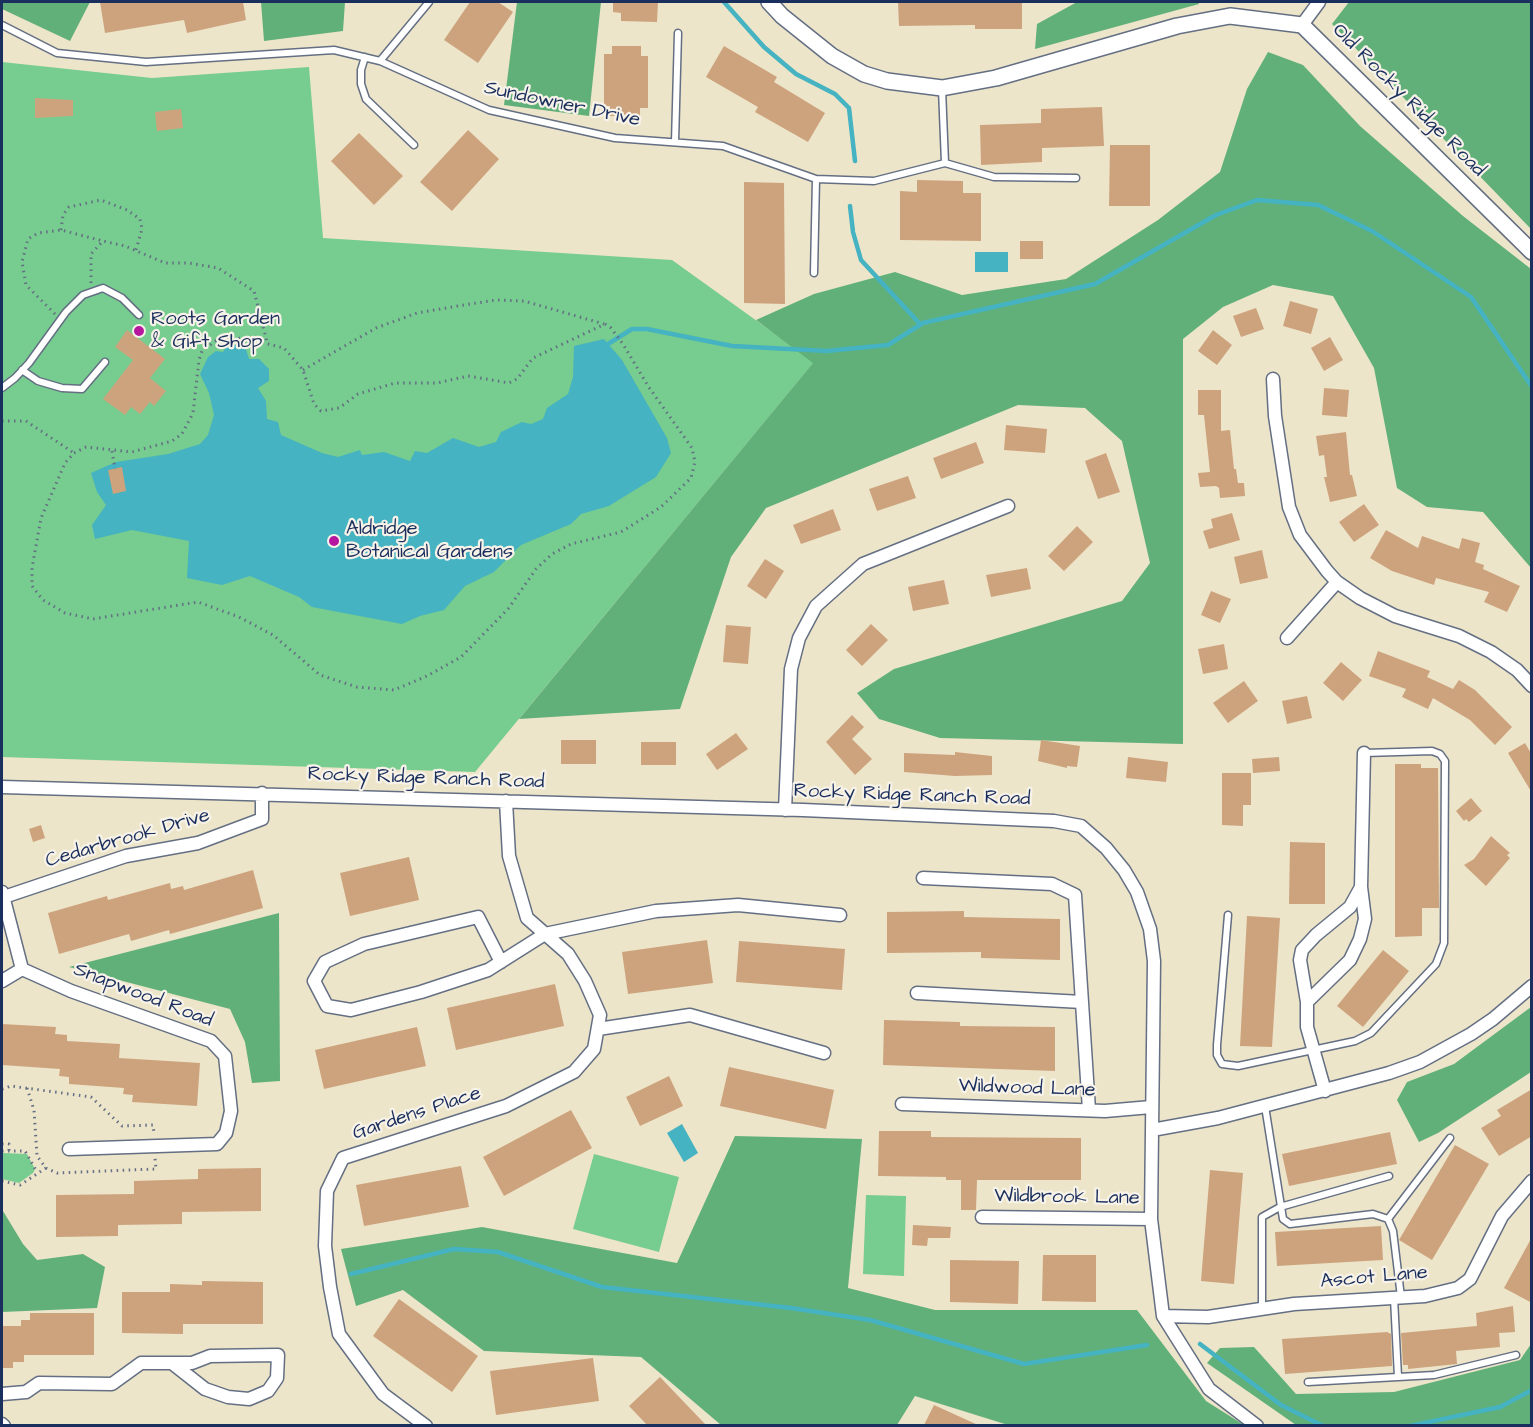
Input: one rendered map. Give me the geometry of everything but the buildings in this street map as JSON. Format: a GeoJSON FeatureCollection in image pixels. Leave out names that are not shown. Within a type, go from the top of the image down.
{"type":"FeatureCollection","features":[{"type":"Feature","properties":{"kind":"street","name":"Old Rocky Ridge Road"},"geometry":{"type":"LineString","coordinates":[[770,2],[782,15],[832,56],[864,75],[887,81],[942,88],[996,78],[1177,26],[1230,16],[1302,25],[1532,252]]}},
{"type":"Feature","properties":{"kind":"street"},"geometry":{"type":"LineString","coordinates":[[1302,25],[1319,2]]}},
{"type":"Feature","properties":{"kind":"street"},"geometry":{"type":"LineString","coordinates":[[1274,379],[1275,416],[1288,507],[1300,535],[1337,582],[1360,598],[1395,616],[1459,636],[1491,652],[1517,670],[1532,686]]}},
{"type":"Feature","properties":{"kind":"street"},"geometry":{"type":"LineString","coordinates":[[785,810],[791,669],[799,638],[816,606],[864,564],[1008,506]]}},
{"type":"Feature","properties":{"kind":"street"},"geometry":{"type":"LineString","coordinates":[[1287,638],[1337,582]]}},
{"type":"Feature","properties":{"kind":"street"},"geometry":{"type":"LineString","coordinates":[[1307,1002],[1350,960],[1360,939],[1365,919],[1361,887],[1364,753]]}},
{"type":"Feature","properties":{"kind":"street","name":"Rocky Ridge Ranch Road"},"geometry":{"type":"LineString","coordinates":[[2,787],[785,810],[1054,821],[1081,826],[1106,848],[1124,870],[1137,892],[1150,929],[1154,961],[1150,1219],[1162,1316]]}},
{"type":"Feature","properties":{"kind":"street","name":"Cedarbrook Drive"},"geometry":{"type":"LineString","coordinates":[[22,969],[3,894],[126,856],[198,843],[262,819],[262,793]]}},
{"type":"Feature","properties":{"kind":"street","name":"Gardens Place"},"geometry":{"type":"LineString","coordinates":[[426,1425],[383,1394],[339,1334],[325,1246],[327,1191],[343,1158],[506,1106],[574,1072],[594,1049],[600,1015],[585,981],[567,954],[527,918],[509,856],[506,801]]}},
{"type":"Feature","properties":{"kind":"street"},"geometry":{"type":"LineString","coordinates":[[923,878],[1052,884],[1075,895],[1089,1110]]}},
{"type":"Feature","properties":{"kind":"street"},"geometry":{"type":"LineString","coordinates":[[1324,1091],[1307,1027],[1307,1002],[1300,960],[1302,950],[1316,935],[1350,907],[1361,887]]}},
{"type":"Feature","properties":{"kind":"street"},"geometry":{"type":"LineString","coordinates":[[501,962],[478,917],[364,944],[325,962],[314,981],[327,1006],[351,1010],[421,992],[488,970],[501,962],[545,934],[656,911],[738,905],[840,915]]}},
{"type":"Feature","properties":{"kind":"street"},"geometry":{"type":"LineString","coordinates":[[2,981],[22,969]]}},
{"type":"Feature","properties":{"kind":"street","name":"Snapwood Road"},"geometry":{"type":"LineString","coordinates":[[22,969],[71,991],[211,1041],[225,1056],[231,1111],[226,1133],[217,1144],[69,1149]]}},
{"type":"Feature","properties":{"kind":"street"},"geometry":{"type":"LineString","coordinates":[[1152,1130],[1265,1106],[1389,1074],[1447,1048],[1493,1019],[1532,986]]}},
{"type":"Feature","properties":{"kind":"street"},"geometry":{"type":"LineString","coordinates":[[917,993],[1082,1002]]}},
{"type":"Feature","properties":{"kind":"street"},"geometry":{"type":"LineString","coordinates":[[598,1029],[690,1015],[824,1053]]}},
{"type":"Feature","properties":{"kind":"street","name":"Wildwood Lane"},"geometry":{"type":"LineString","coordinates":[[902,1104],[1089,1110],[1151,1107]]}},
{"type":"Feature","properties":{"kind":"street","name":"Ascot Lane"},"geometry":{"type":"LineString","coordinates":[[1162,1316],[1208,1317],[1262,1309],[1425,1296],[1458,1288],[1470,1278],[1502,1216],[1532,1181]]}},
{"type":"Feature","properties":{"kind":"street","name":"Wildbrook Lane"},"geometry":{"type":"LineString","coordinates":[[982,1217],[1150,1219]]}},
{"type":"Feature","properties":{"kind":"street"},"geometry":{"type":"LineString","coordinates":[[1162,1316],[1209,1389],[1257,1425]]}},
{"type":"Feature","properties":{"kind":"street"},"geometry":{"type":"LineString","coordinates":[[2,1394],[26,1392],[39,1383],[112,1384],[141,1363],[172,1363],[192,1363],[210,1356],[278,1355],[278,1377],[268,1391],[249,1399],[228,1397],[205,1389],[172,1363]]}},
{"type":"Feature","properties":{"kind":"lane"},"geometry":{"type":"LineString","coordinates":[[380,61],[429,2]]}},
{"type":"Feature","properties":{"kind":"lane","name":"Sundowner Drive"},"geometry":{"type":"LineString","coordinates":[[2,25],[57,53],[146,62],[334,50],[380,61],[489,110],[615,138],[723,146],[816,179],[874,181],[945,163]]}},
{"type":"Feature","properties":{"kind":"lane"},"geometry":{"type":"LineString","coordinates":[[675,142],[678,33]]}},
{"type":"Feature","properties":{"kind":"lane"},"geometry":{"type":"LineString","coordinates":[[364,57],[361,84],[366,99],[414,145]]}},
{"type":"Feature","properties":{"kind":"lane"},"geometry":{"type":"LineString","coordinates":[[942,88],[945,163],[994,177],[1076,178]]}},
{"type":"Feature","properties":{"kind":"lane"},"geometry":{"type":"LineString","coordinates":[[814,273],[816,179]]}},
{"type":"Feature","properties":{"kind":"lane"},"geometry":{"type":"LineString","coordinates":[[2,388],[22,370],[83,295],[103,288],[122,298],[140,315]]}},
{"type":"Feature","properties":{"kind":"lane"},"geometry":{"type":"LineString","coordinates":[[22,370],[38,381],[62,388],[82,389],[105,362]]}},
{"type":"Feature","properties":{"kind":"lane"},"geometry":{"type":"LineString","coordinates":[[1228,915],[1217,1045],[1217,1055],[1222,1064],[1238,1066],[1355,1041],[1371,1033],[1436,964],[1444,943],[1445,761],[1440,754],[1432,751],[1364,753]]}},
{"type":"Feature","properties":{"kind":"lane"},"geometry":{"type":"LineString","coordinates":[[1265,1106],[1283,1219],[1290,1224],[1373,1214],[1388,1219],[1393,1231],[1398,1377]]}},
{"type":"Feature","properties":{"kind":"lane"},"geometry":{"type":"LineString","coordinates":[[1388,1219],[1450,1138]]}},
{"type":"Feature","properties":{"kind":"lane"},"geometry":{"type":"LineString","coordinates":[[1262,1309],[1262,1217],[1280,1207],[1389,1176]]}},
{"type":"Feature","properties":{"kind":"lane"},"geometry":{"type":"LineString","coordinates":[[1308,1382],[1434,1375],[1516,1355]]}},
{"type":"Feature","properties":{"kind":"path"},"geometry":{"type":"LineString","coordinates":[[61,230],[63,215],[69,207],[100,200],[127,210],[140,219],[142,229],[136,250]]}},
{"type":"Feature","properties":{"kind":"path"},"geometry":{"type":"LineString","coordinates":[[62,319],[26,285],[22,262],[28,240],[38,233],[61,230],[136,250],[165,263],[178,265],[189,263],[218,268],[254,291],[267,342]]}},
{"type":"Feature","properties":{"kind":"path"},"geometry":{"type":"LineString","coordinates":[[91,292],[91,254],[103,241]]}},
{"type":"Feature","properties":{"kind":"path"},"geometry":{"type":"LineString","coordinates":[[303,370],[376,328],[417,314],[496,300],[524,301],[604,324],[612,328],[648,386],[692,448],[695,462],[691,478],[661,507],[621,532],[571,544],[552,554],[536,568],[508,609],[461,657],[427,676],[394,690],[357,687],[320,675],[273,636],[239,617],[198,602],[93,620],[65,613],[43,600],[32,586],[32,568],[41,518],[65,463],[75,453],[86,447],[132,452],[153,448],[182,434],[193,413],[202,351],[217,340],[229,337],[267,342],[284,348],[303,370],[314,404],[321,411],[339,408],[358,394],[395,383],[437,383],[468,376],[509,383],[517,378],[533,358],[604,324]]}},
{"type":"Feature","properties":{"kind":"path"},"geometry":{"type":"LineString","coordinates":[[2,421],[26,422],[75,453]]}},
{"type":"Feature","properties":{"kind":"path"},"geometry":{"type":"LineString","coordinates":[[112,451],[115,469]]}},
{"type":"Feature","properties":{"kind":"path"},"geometry":{"type":"LineString","coordinates":[[2,1089],[11,1086],[91,1097],[122,1126],[153,1125],[154,1146]]}},
{"type":"Feature","properties":{"kind":"path"},"geometry":{"type":"LineString","coordinates":[[2,1144],[9,1144],[9,1151]]}},
{"type":"Feature","properties":{"kind":"path"},"geometry":{"type":"LineString","coordinates":[[2,1151],[25,1151],[37,1172]]}},
{"type":"Feature","properties":{"kind":"path"},"geometry":{"type":"LineString","coordinates":[[2,1181],[15,1186],[46,1168]]}},
{"type":"Feature","properties":{"kind":"green space"},"geometry":{"type":"Polygon","coordinates":[[[2,2],[90,2],[70,41],[2,9],[2,2]]]}},
{"type":"Feature","properties":{"kind":"green space"},"geometry":{"type":"Polygon","coordinates":[[[261,2],[345,2],[343,31],[264,41],[261,2]]]}},
{"type":"Feature","properties":{"kind":"green space"},"geometry":{"type":"Polygon","coordinates":[[[517,2],[601,2],[589,116],[504,105],[517,2]]]}},
{"type":"Feature","properties":{"kind":"green space"},"geometry":{"type":"Polygon","coordinates":[[[1077,2],[1198,2],[1199,4],[1035,49],[1037,24],[1077,2]]]}},
{"type":"Feature","properties":{"kind":"green space"},"geometry":{"type":"Polygon","coordinates":[[[1349,2],[1531,2],[1531,229],[1332,24],[1349,2]]]}},
{"type":"Feature","properties":{"kind":"green space"},"geometry":{"type":"Polygon","coordinates":[[[1268,52],[1303,65],[1360,126],[1463,216],[1531,269],[1531,568],[1483,512],[1427,507],[1397,488],[1374,368],[1333,296],[1273,285],[1223,307],[1183,339],[1183,744],[940,738],[879,719],[857,693],[894,669],[1122,601],[1150,563],[1122,441],[1085,408],[1018,405],[766,508],[731,557],[680,709],[519,719],[813,363],[756,320],[814,294],[895,272],[962,295],[1066,279],[1158,220],[1220,172],[1247,89],[1268,52]]]}},
{"type":"Feature","properties":{"kind":"green space","name":"Aldridge Botanical Gardens"},"geometry":{"type":"Polygon","coordinates":[[[2,62],[152,78],[309,67],[323,238],[672,260],[814,362],[475,772],[2,757],[2,62]]]}},
{"type":"Feature","properties":{"kind":"green space"},"geometry":{"type":"Polygon","coordinates":[[[279,913],[280,1081],[252,1083],[245,1042],[230,1009],[69,967],[279,913]]]}},
{"type":"Feature","properties":{"kind":"green space"},"geometry":{"type":"Polygon","coordinates":[[[1531,1007],[1531,1072],[1438,1133],[1419,1142],[1397,1100],[1407,1082],[1454,1064],[1531,1007]]]}},
{"type":"Feature","properties":{"kind":"green space"},"geometry":{"type":"Polygon","coordinates":[[[735,1136],[862,1139],[848,1288],[935,1310],[1137,1310],[1206,1401],[1244,1425],[1008,1425],[915,1396],[897,1425],[721,1425],[641,1357],[484,1351],[403,1290],[356,1306],[341,1249],[482,1227],[677,1263],[735,1136]]]}},
{"type":"Feature","properties":{"kind":"green space"},"geometry":{"type":"Polygon","coordinates":[[[2,1153],[27,1154],[35,1169],[33,1173],[19,1183],[2,1179],[2,1153]]]}},
{"type":"Feature","properties":{"kind":"green space"},"geometry":{"type":"Polygon","coordinates":[[[594,1154],[679,1177],[659,1252],[573,1229],[594,1154]]]}},
{"type":"Feature","properties":{"kind":"green space"},"geometry":{"type":"Polygon","coordinates":[[[866,1195],[906,1196],[904,1276],[863,1274],[866,1195]]]}},
{"type":"Feature","properties":{"kind":"green space"},"geometry":{"type":"Polygon","coordinates":[[[3,1211],[23,1244],[37,1260],[83,1254],[105,1267],[97,1308],[2,1312],[3,1211]]]}},
{"type":"Feature","properties":{"kind":"green space"},"geometry":{"type":"Polygon","coordinates":[[[1531,1344],[1531,1425],[1296,1425],[1207,1363],[1220,1348],[1254,1347],[1296,1394],[1394,1392],[1520,1360],[1531,1344]]]}},
{"type":"Feature","properties":{"kind":"water"},"geometry":{"type":"Polygon","coordinates":[[[975,252],[1008,252],[1008,272],[975,272],[975,252]]]}},
{"type":"Feature","properties":{"kind":"water"},"geometry":{"type":"Polygon","coordinates":[[[604,339],[622,360],[667,438],[671,453],[656,477],[609,506],[581,514],[571,524],[521,545],[494,572],[465,586],[444,610],[420,616],[402,624],[312,607],[299,597],[250,576],[222,585],[187,578],[189,541],[132,530],[95,539],[92,525],[106,505],[97,492],[91,473],[116,462],[168,454],[200,444],[208,435],[214,415],[209,393],[200,374],[208,357],[216,351],[223,352],[228,344],[245,346],[249,359],[259,359],[269,369],[269,381],[258,388],[266,401],[267,419],[278,422],[281,435],[322,453],[338,457],[360,450],[362,455],[384,452],[410,461],[415,451],[427,453],[453,438],[479,447],[496,442],[501,432],[522,422],[531,424],[543,419],[547,408],[568,394],[573,377],[574,346],[604,339]]]}},
{"type":"Feature","properties":{"kind":"water"},"geometry":{"type":"Polygon","coordinates":[[[682,1124],[698,1153],[684,1162],[667,1133],[682,1124]]]}},
{"type":"Feature","properties":{"kind":"waterway"},"geometry":{"type":"LineString","coordinates":[[724,2],[764,47],[796,74],[835,94],[849,108],[855,161]]}},
{"type":"Feature","properties":{"kind":"waterway"},"geometry":{"type":"LineString","coordinates":[[608,344],[632,329],[647,329],[732,346],[827,351],[888,345],[923,323],[1095,284],[1216,215],[1257,200],[1318,205],[1372,231],[1471,297],[1532,387]]}},
{"type":"Feature","properties":{"kind":"waterway"},"geometry":{"type":"LineString","coordinates":[[850,206],[853,232],[861,260],[920,324]]}},
{"type":"Feature","properties":{"kind":"waterway"},"geometry":{"type":"LineString","coordinates":[[351,1274],[454,1249],[498,1252],[602,1287],[791,1308],[870,1320],[1024,1364],[1147,1345]]}},
{"type":"Feature","properties":{"kind":"waterway"},"geometry":{"type":"LineString","coordinates":[[1200,1344],[1281,1405],[1323,1426]]}},
{"type":"Feature","properties":{"kind":"waterway"},"geometry":{"type":"LineString","coordinates":[[1410,1426],[1500,1407],[1532,1390]]}},
{"type":"Feature","properties":{"kind":"place","name":"Roots Garden & Gift Shop"},"geometry":{"type":"Point","coordinates":[139,331]}},
{"type":"Feature","properties":{"kind":"place","name":"Aldridge Botanical Gardens"},"geometry":{"type":"Point","coordinates":[334,541]}}]}
